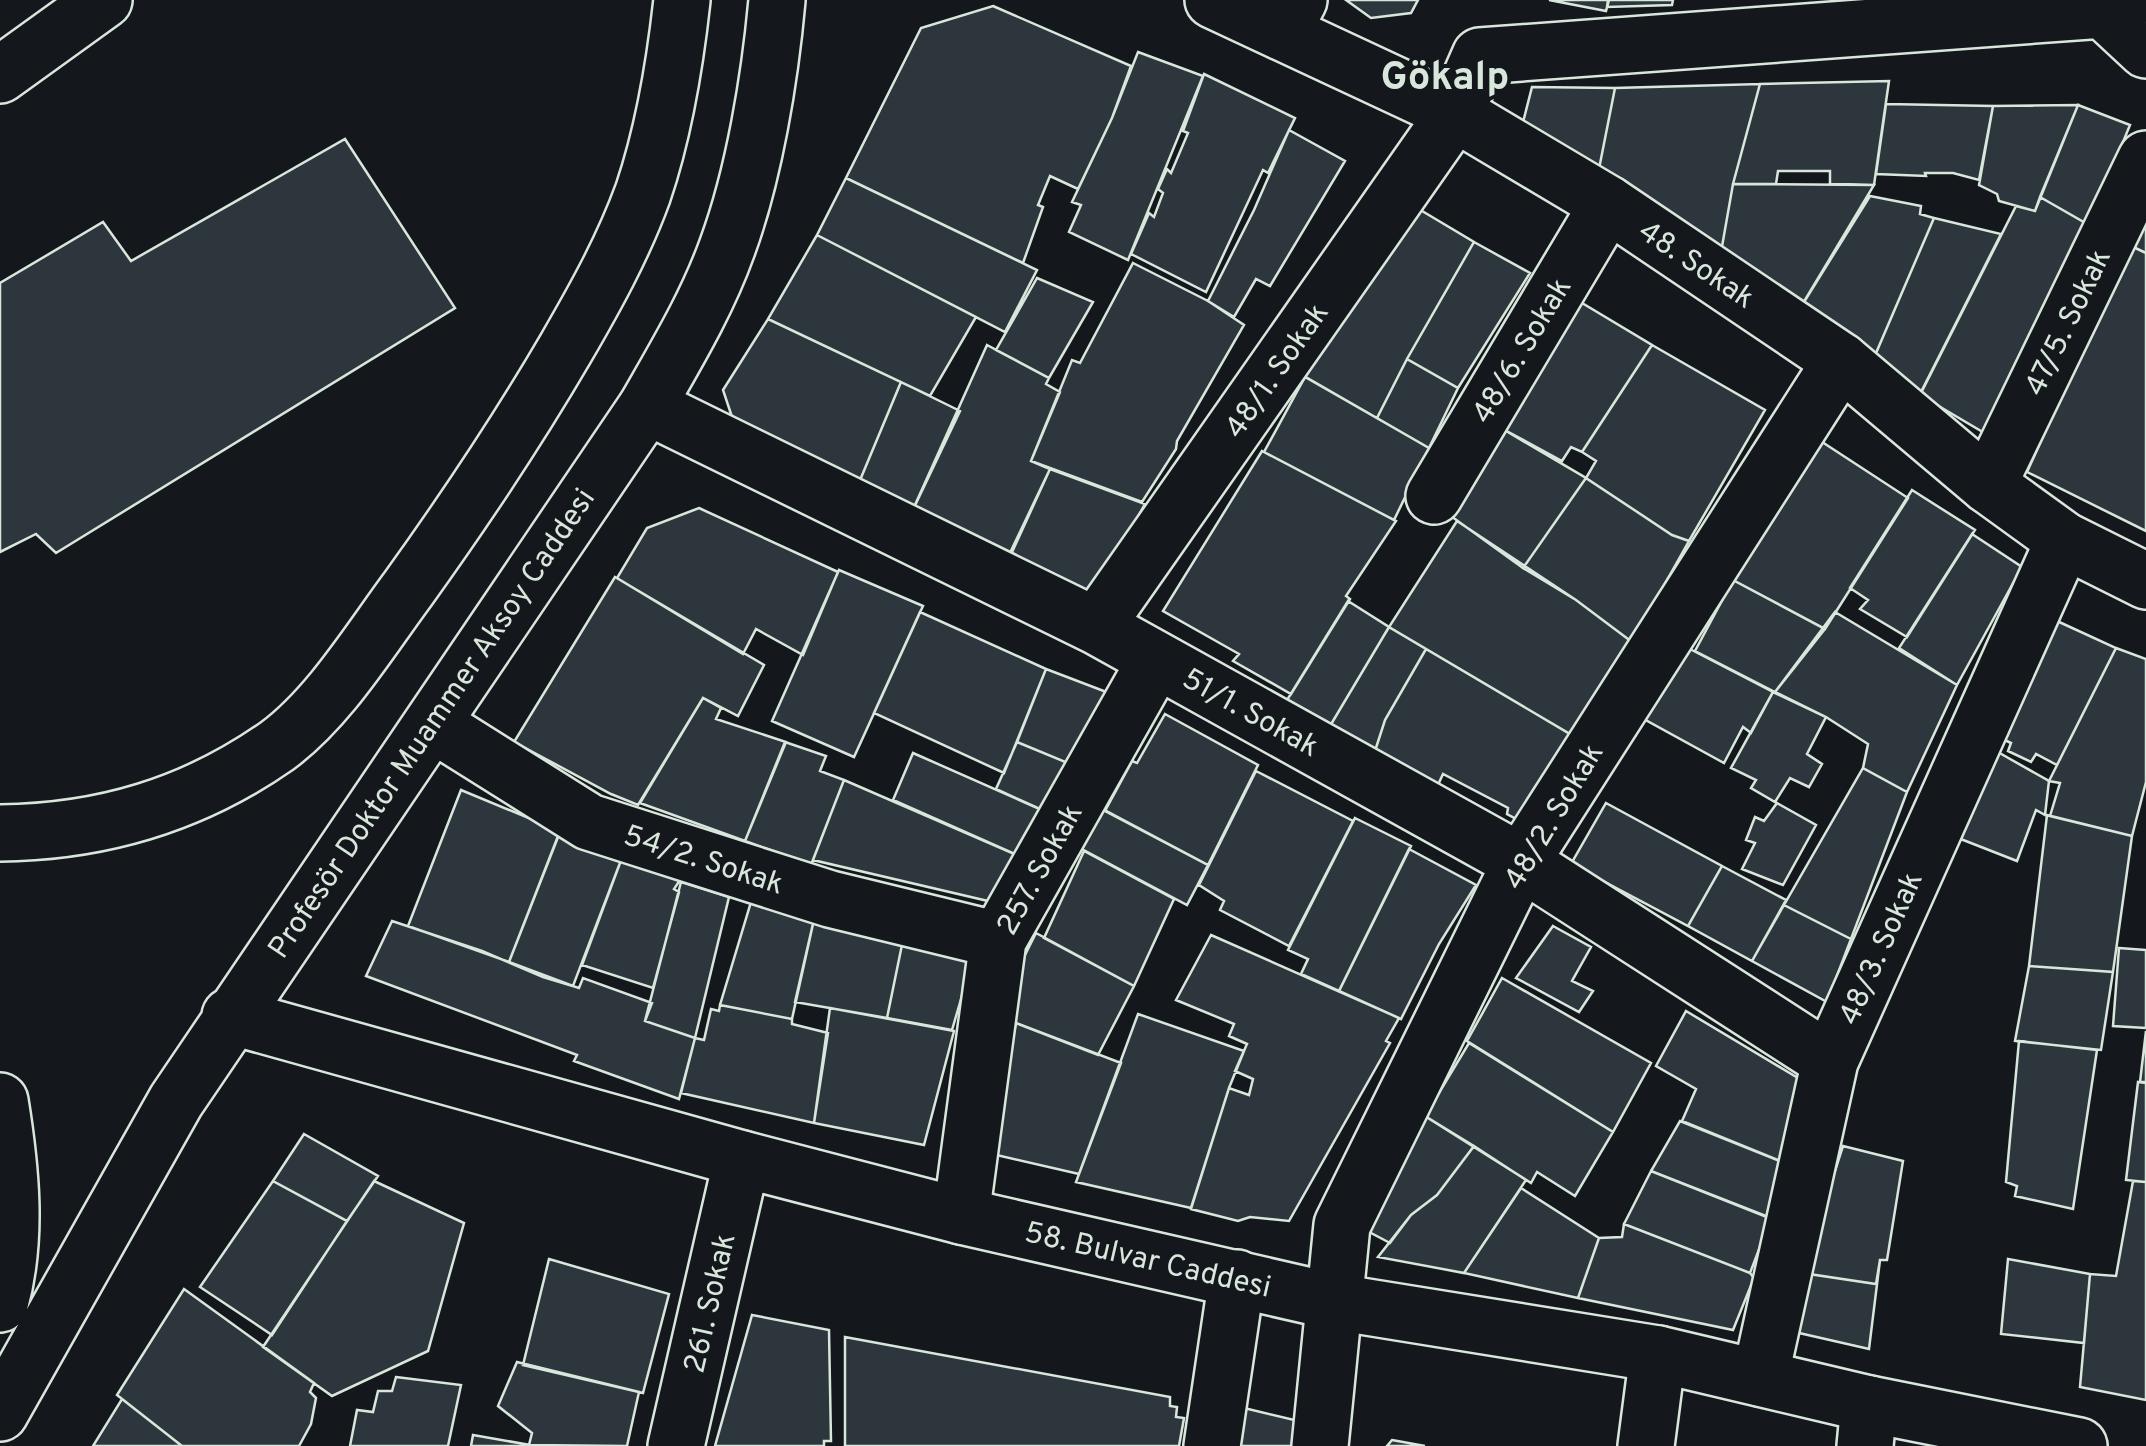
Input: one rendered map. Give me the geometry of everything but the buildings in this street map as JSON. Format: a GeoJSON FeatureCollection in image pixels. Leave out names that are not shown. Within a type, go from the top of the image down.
{"type":"FeatureCollection","features":[{"type":"Feature","properties":{"kind":"street"},"geometry":{"type":"LineString","coordinates":[[0,74],[104,0]]}},
{"type":"Feature","properties":{"kind":"street"},"geometry":{"type":"LineString","coordinates":[[0,833],[107,824],[188,797],[278,744],[330,694],[484,482],[612,268],[644,190],[676,60],[682,0]]}},
{"type":"Feature","properties":{"kind":"street","name":"Profesör Doktor Muammer Aksoy Caddesi"},"geometry":{"type":"LineString","coordinates":[[0,1413],[176,1100],[230,1016],[648,406],[694,322],[727,248],[747,182],[777,0]]}},
{"type":"Feature","properties":{"kind":"street","name":"48. Sokak"},"geometry":{"type":"LineString","coordinates":[[1213,0],[1291,16],[1608,204],[1841,361],[1988,485],[2064,540],[2146,581]]}},
{"type":"Feature","properties":{"kind":"street"},"geometry":{"type":"LineString","coordinates":[[2112,3],[2146,50]]}},
{"type":"Feature","properties":{"kind":"street","name":"48/1. Sokak"},"geometry":{"type":"LineString","coordinates":[[1096,626],[1455,113],[1480,56],[2112,3]]}},
{"type":"Feature","properties":{"kind":"street","name":"47/5. Sokak"},"geometry":{"type":"LineString","coordinates":[[1988,485],[2146,160]]}},
{"type":"Feature","properties":{"kind":"street","name":"48/6. Sokak"},"geometry":{"type":"LineString","coordinates":[[1434,496],[1608,204]]}},
{"type":"Feature","properties":{"kind":"street","name":"48/2. Sokak"},"geometry":{"type":"LineString","coordinates":[[1320,1446],[1342,1225],[1521,862],[1841,361]]}},
{"type":"Feature","properties":{"kind":"street","name":"51/1. Sokak"},"geometry":{"type":"LineString","coordinates":[[648,406],[1096,626],[1521,862],[1830,1060]]}},
{"type":"Feature","properties":{"kind":"street","name":"48/3. Sokak"},"geometry":{"type":"LineString","coordinates":[[1760,1378],[1830,1060],[2064,540]]}},
{"type":"Feature","properties":{"kind":"street","name":"257. Sokak"},"geometry":{"type":"LineString","coordinates":[[961,1216],[998,940],[1156,660]]}},
{"type":"Feature","properties":{"kind":"street","name":"54/2. Sokak"},"geometry":{"type":"LineString","coordinates":[[432,724],[589,822],[830,899],[998,940]]}},
{"type":"Feature","properties":{"kind":"street","name":"58. Bulvar Caddesi"},"geometry":{"type":"LineString","coordinates":[[230,1016],[961,1216],[1336,1302],[1658,1354],[1760,1378],[1867,1425],[2079,1446]]}},
{"type":"Feature","properties":{"kind":"street"},"geometry":{"type":"LineString","coordinates":[[0,1101],[14,1206],[0,1304]]}},
{"type":"Feature","properties":{"kind":"street","name":"261. Sokak"},"geometry":{"type":"LineString","coordinates":[[676,1446],[742,1159]]}},
{"type":"Feature","properties":{"kind":"street"},"geometry":{"type":"LineString","coordinates":[[1212,1446],[1237,1278]]}},
{"type":"Feature","properties":{"kind":"street"},"geometry":{"type":"LineString","coordinates":[[1646,1446],[1658,1354]]}},
{"type":"Feature","properties":{"kind":"district","name":"Gökalp"},"geometry":{"type":"Point","coordinates":[1445,75]}}]}
